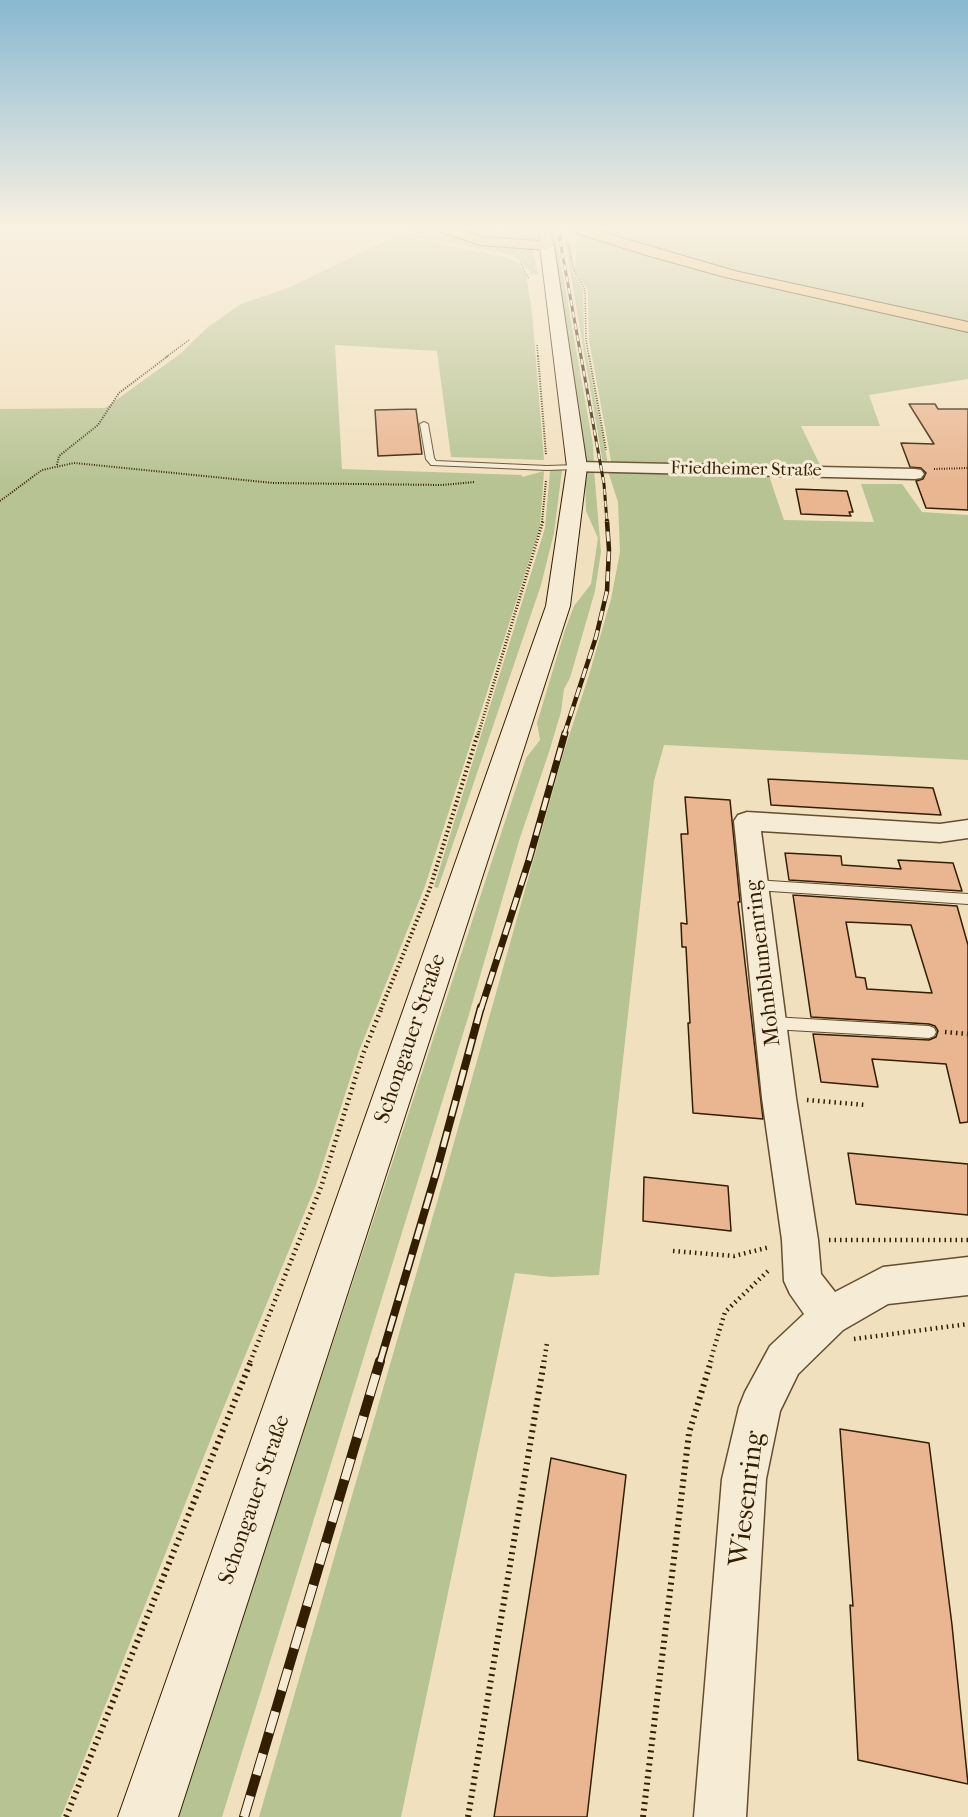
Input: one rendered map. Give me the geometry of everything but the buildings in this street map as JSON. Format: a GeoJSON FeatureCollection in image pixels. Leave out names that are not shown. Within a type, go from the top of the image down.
{"type":"FeatureCollection","features":[{"type":"Feature","properties":{"kind":"main road","name":"Schongauer Straße"},"geometry":{"type":"LineString","coordinates":[[148,1817],[555,618],[578,467],[557,314]]}},
{"type":"Feature","properties":{"kind":"main road"},"geometry":{"type":"LineString","coordinates":[[909,314],[968,327]]}},
{"type":"Feature","properties":{"kind":"street","name":"Friedheimer Straße"},"geometry":{"type":"LineString","coordinates":[[578,467],[915,474]]}},
{"type":"Feature","properties":{"kind":"street","name":"Mohnblumenring"},"geometry":{"type":"LineString","coordinates":[[836,1331],[803,1281],[800,1240],[779,1098],[747,821],[966,835]]}},
{"type":"Feature","properties":{"kind":"street","name":"Wiesenring"},"geometry":{"type":"LineString","coordinates":[[720,1817],[746,1469],[760,1407],[784,1360],[836,1331],[883,1286],[968,1276]]}},
{"type":"Feature","properties":{"kind":"lane"},"geometry":{"type":"LineString","coordinates":[[424,424],[430,459],[434,463],[578,467]]}},
{"type":"Feature","properties":{"kind":"lane"},"geometry":{"type":"LineString","coordinates":[[755,885],[968,899]]}},
{"type":"Feature","properties":{"kind":"lane"},"geometry":{"type":"LineString","coordinates":[[772,1023],[929,1032]]}},
{"type":"Feature","properties":{"kind":"path"},"geometry":{"type":"LineString","coordinates":[[66,1817],[321,1187],[363,1054],[430,888],[542,528],[578,467],[586,340],[585,314]]}},
{"type":"Feature","properties":{"kind":"path"},"geometry":{"type":"LineString","coordinates":[[57,465],[59,456],[98,425],[119,393],[189,340]]}},
{"type":"Feature","properties":{"kind":"path"},"geometry":{"type":"LineString","coordinates":[[537,341],[578,467]]}},
{"type":"Feature","properties":{"kind":"path"},"geometry":{"type":"LineString","coordinates":[[0,501],[42,470],[74,463],[274,483],[442,486],[484,481]]}},
{"type":"Feature","properties":{"kind":"path"},"geometry":{"type":"LineString","coordinates":[[915,474],[942,467],[968,468]]}},
{"type":"Feature","properties":{"kind":"path"},"geometry":{"type":"LineString","coordinates":[[779,1098],[866,1105]]}},
{"type":"Feature","properties":{"kind":"path"},"geometry":{"type":"LineString","coordinates":[[674,1251],[734,1256],[800,1240]]}},
{"type":"Feature","properties":{"kind":"path"},"geometry":{"type":"LineString","coordinates":[[836,1331],[851,1339],[968,1324]]}},
{"type":"Feature","properties":{"kind":"path"},"geometry":{"type":"LineString","coordinates":[[468,1817],[547,1343]]}},
{"type":"Feature","properties":{"kind":"green space"},"geometry":{"type":"Polygon","coordinates":[[[227,314],[532,314],[544,460],[451,457],[437,351],[335,345],[342,469],[522,475],[522,477],[544,471],[540,527],[425,886],[359,1051],[316,1185],[216,1426],[61,1817],[0,1817],[0,409],[105,408],[180,354],[208,327],[227,314]]]}},
{"type":"Feature","properties":{"kind":"green space"},"geometry":{"type":"Polygon","coordinates":[[[562,314],[570,314],[593,445],[594,464],[587,462],[584,457],[562,314]]]}},
{"type":"Feature","properties":{"kind":"green space"},"geometry":{"type":"Polygon","coordinates":[[[577,314],[583,314],[584,340],[608,464],[603,464],[577,314]]]}},
{"type":"Feature","properties":{"kind":"green space"},"geometry":{"type":"Polygon","coordinates":[[[588,314],[894,314],[968,330],[968,379],[869,395],[880,426],[801,426],[823,471],[612,466],[589,340],[588,314]]]}},
{"type":"Feature","properties":{"kind":"green space"},"geometry":{"type":"Polygon","coordinates":[[[915,314],[968,314],[968,325],[915,314]]]}},
{"type":"Feature","properties":{"kind":"green space"},"geometry":{"type":"Polygon","coordinates":[[[607,468],[768,473],[784,520],[874,522],[861,484],[902,484],[922,512],[968,515],[968,760],[664,745],[654,781],[599,1275],[552,1277],[515,1273],[401,1817],[259,1817],[444,1178],[564,751],[611,599],[620,552],[618,502],[607,468]]]}},
{"type":"Feature","properties":{"kind":"green space"},"geometry":{"type":"Polygon","coordinates":[[[562,470],[554,533],[541,585],[438,888],[434,887],[545,528],[550,471],[562,470]]]}},
{"type":"Feature","properties":{"kind":"green space"},"geometry":{"type":"Polygon","coordinates":[[[594,470],[601,552],[595,591],[570,678],[564,689],[561,712],[549,752],[519,841],[470,1011],[222,1817],[176,1817],[526,758],[540,740],[537,723],[565,630],[574,606],[591,584],[598,538],[586,511],[585,477],[586,471],[594,470]]]}},
{"type":"Feature","properties":{"kind":"railway"},"geometry":{"type":"LineString","coordinates":[[573,314],[604,484],[607,522]]}},
{"type":"Feature","properties":{"kind":"railway"},"geometry":{"type":"LineString","coordinates":[[564,735],[596,637],[607,591],[609,550],[607,521]]}},
{"type":"Feature","properties":{"kind":"railway"},"geometry":{"type":"LineString","coordinates":[[481,1009],[529,860],[565,733]]}},
{"type":"Feature","properties":{"kind":"railway"},"geometry":{"type":"LineString","coordinates":[[380,1362],[436,1173],[481,1007]]}},
{"type":"Feature","properties":{"kind":"railway"},"geometry":{"type":"LineString","coordinates":[[244,1817],[380,1361]]}}]}
